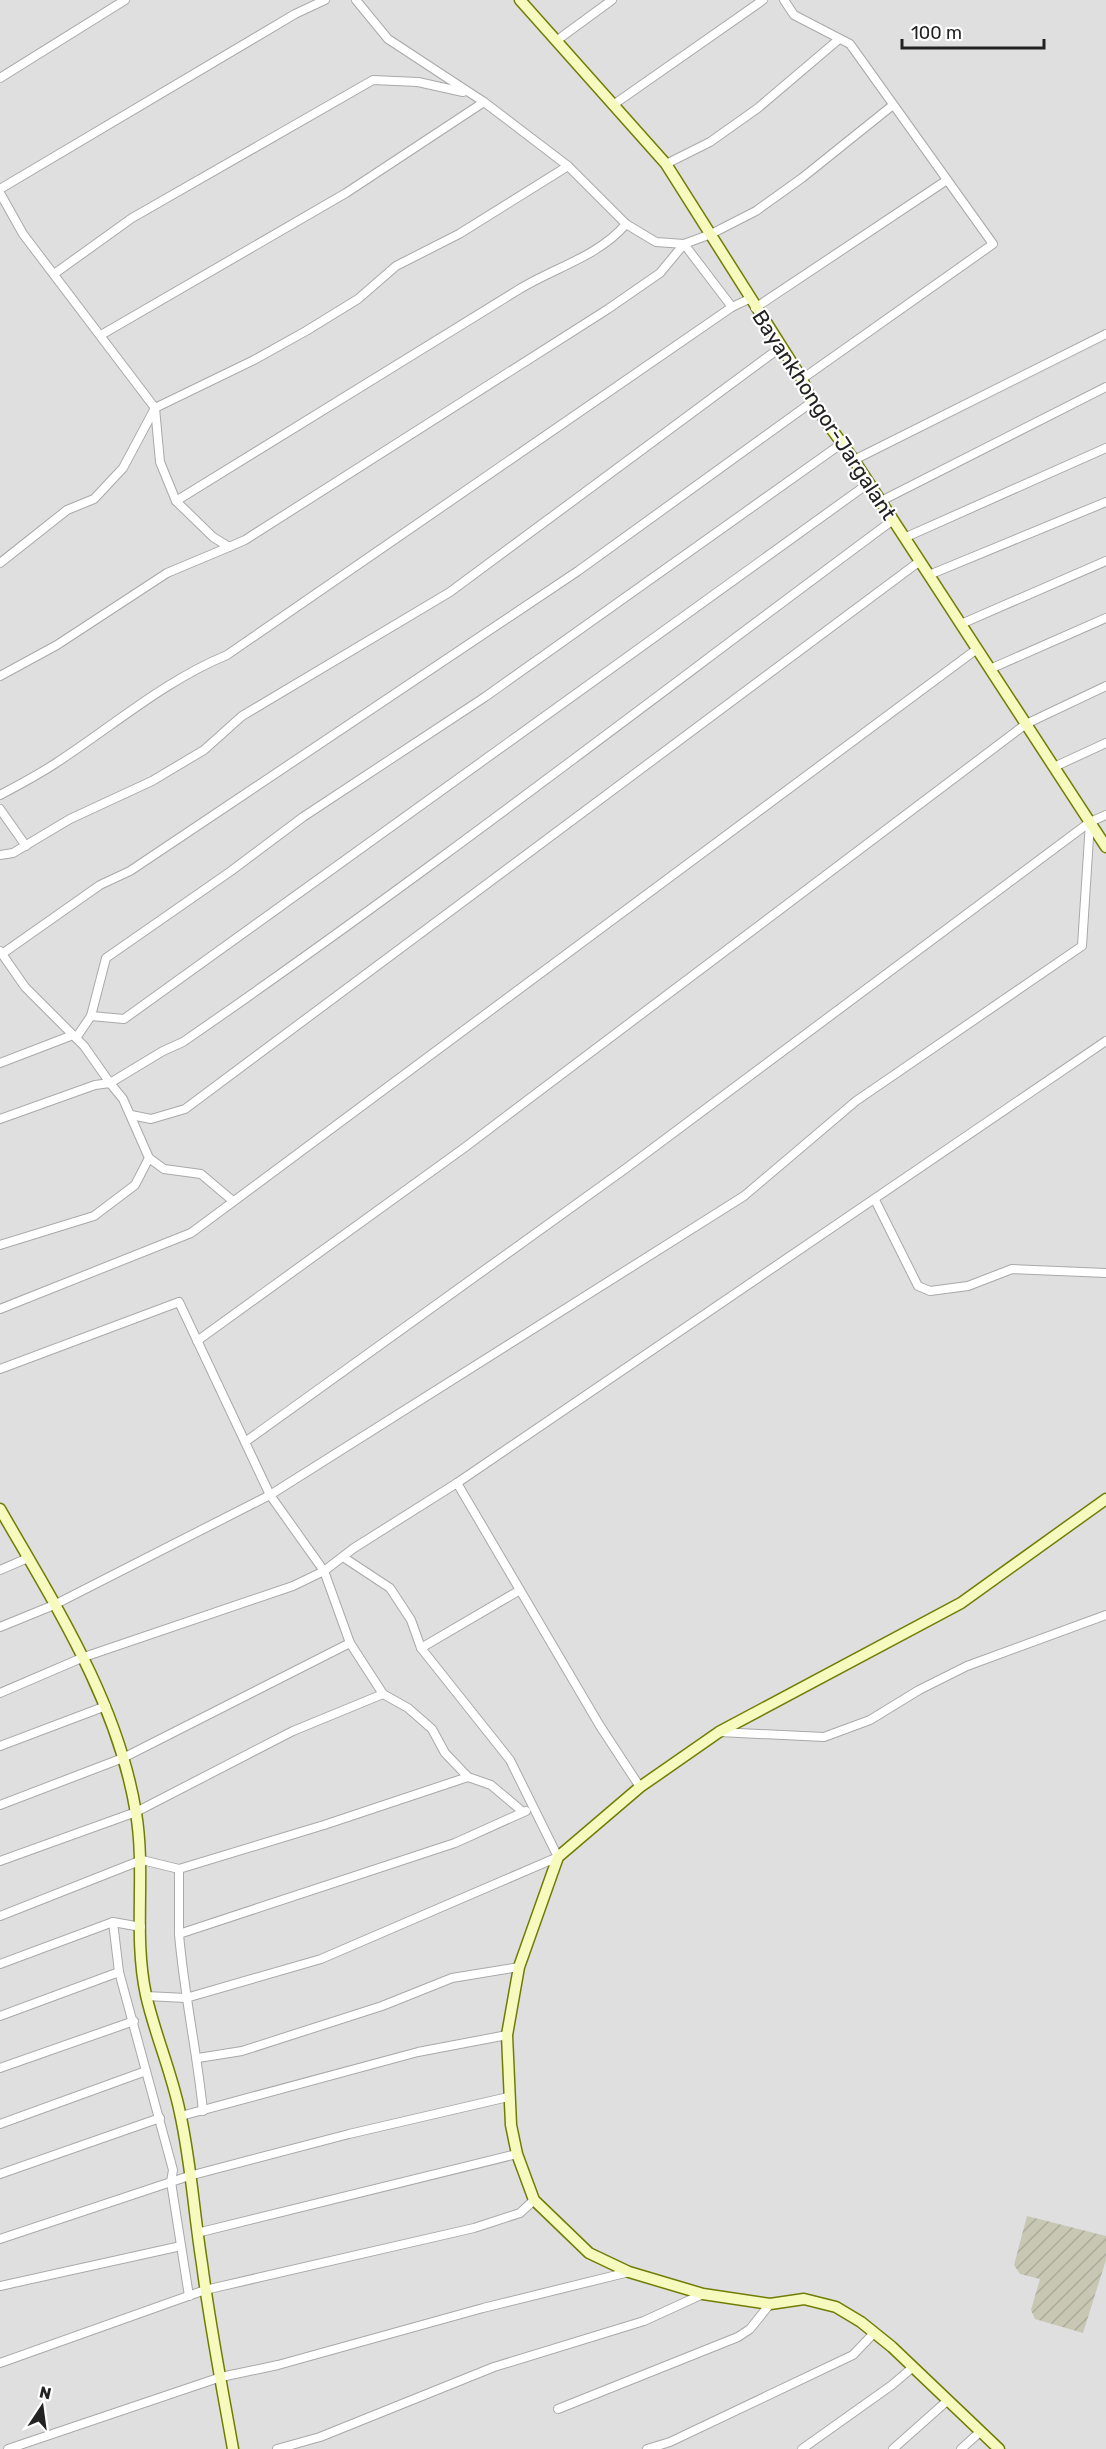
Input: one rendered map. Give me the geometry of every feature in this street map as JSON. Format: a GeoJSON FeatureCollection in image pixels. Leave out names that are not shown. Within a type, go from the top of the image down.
{"type":"FeatureCollection","features":[{"type":"Feature","properties":{"kind":"street"},"geometry":{"type":"LineString","coordinates":[[0,78],[125,0]]}},
{"type":"Feature","properties":{"kind":"street"},"geometry":{"type":"LineString","coordinates":[[229,547],[213,537],[176,501],[160,462],[155,408],[22,234],[0,191],[295,14],[325,0]]}},
{"type":"Feature","properties":{"kind":"street"},"geometry":{"type":"LineString","coordinates":[[356,0],[388,39],[484,102],[568,165],[626,224],[656,242],[684,244],[711,234],[756,211],[802,178],[893,105]]}},
{"type":"Feature","properties":{"kind":"street","name":"Bayankhongor-Jargalant"},"geometry":{"type":"LineString","coordinates":[[520,0],[666,164],[752,304],[802,379],[813,402],[881,501],[1106,847]]}},
{"type":"Feature","properties":{"kind":"street"},"geometry":{"type":"LineString","coordinates":[[556,41],[612,0]]}},
{"type":"Feature","properties":{"kind":"street"},"geometry":{"type":"LineString","coordinates":[[613,105],[763,0]]}},
{"type":"Feature","properties":{"kind":"street"},"geometry":{"type":"LineString","coordinates":[[784,0],[794,15],[838,40],[850,44],[993,244],[802,379]]}},
{"type":"Feature","properties":{"kind":"street"},"geometry":{"type":"LineString","coordinates":[[666,164],[710,142],[758,108],[838,40]]}},
{"type":"Feature","properties":{"kind":"street"},"geometry":{"type":"LineString","coordinates":[[54,274],[132,218],[373,80],[418,82],[468,92]]}},
{"type":"Feature","properties":{"kind":"street"},"geometry":{"type":"LineString","coordinates":[[101,335],[346,193],[484,102]]}},
{"type":"Feature","properties":{"kind":"street"},"geometry":{"type":"LineString","coordinates":[[0,564],[67,510],[94,499],[123,468],[155,408],[254,360],[306,331],[358,299],[396,266],[459,234],[568,165]]}},
{"type":"Feature","properties":{"kind":"street"},"geometry":{"type":"LineString","coordinates":[[0,795],[56,764],[145,700],[227,655],[732,307],[752,304],[947,180]]}},
{"type":"Feature","properties":{"kind":"street"},"geometry":{"type":"LineString","coordinates":[[176,501],[525,286],[588,254],[616,236],[626,224]]}},
{"type":"Feature","properties":{"kind":"street"},"geometry":{"type":"LineString","coordinates":[[684,244],[732,307]]}},
{"type":"Feature","properties":{"kind":"street"},"geometry":{"type":"LineString","coordinates":[[0,676],[57,645],[167,573],[245,540],[608,309],[660,273],[684,244]]}},
{"type":"Feature","properties":{"kind":"street"},"geometry":{"type":"LineString","coordinates":[[854,460],[1106,334]]}},
{"type":"Feature","properties":{"kind":"street"},"geometry":{"type":"LineString","coordinates":[[0,855],[26,846],[70,819],[142,786],[178,766],[204,750],[242,716],[450,592],[780,347]]}},
{"type":"Feature","properties":{"kind":"street"},"geometry":{"type":"LineString","coordinates":[[881,501],[1106,387]]}},
{"type":"Feature","properties":{"kind":"street"},"geometry":{"type":"LineString","coordinates":[[233,1201],[201,1174],[164,1169],[148,1158],[123,1099],[74,1037],[24,987],[1,952],[100,885],[130,871],[578,571],[813,402]]}},
{"type":"Feature","properties":{"kind":"street"},"geometry":{"type":"LineString","coordinates":[[0,1063],[74,1037],[91,1016],[106,958],[303,816],[485,697],[841,444]]}},
{"type":"Feature","properties":{"kind":"street"},"geometry":{"type":"LineString","coordinates":[[904,538],[1106,448]]}},
{"type":"Feature","properties":{"kind":"street"},"geometry":{"type":"LineString","coordinates":[[91,1016],[124,1019],[869,483]]}},
{"type":"Feature","properties":{"kind":"street"},"geometry":{"type":"LineString","coordinates":[[929,575],[1106,502]]}},
{"type":"Feature","properties":{"kind":"street"},"geometry":{"type":"LineString","coordinates":[[0,1119],[95,1085],[110,1083],[163,1051],[183,1042],[402,888],[567,762],[893,520]]}},
{"type":"Feature","properties":{"kind":"street"},"geometry":{"type":"LineString","coordinates":[[131,1115],[151,1119],[185,1109],[920,561]]}},
{"type":"Feature","properties":{"kind":"street"},"geometry":{"type":"LineString","coordinates":[[961,624],[1106,561]]}},
{"type":"Feature","properties":{"kind":"street"},"geometry":{"type":"LineString","coordinates":[[990,669],[1106,618]]}},
{"type":"Feature","properties":{"kind":"street"},"geometry":{"type":"LineString","coordinates":[[0,1309],[190,1233],[977,649]]}},
{"type":"Feature","properties":{"kind":"street"},"geometry":{"type":"LineString","coordinates":[[197,1341],[464,1148],[1026,724],[1106,686]]}},
{"type":"Feature","properties":{"kind":"street"},"geometry":{"type":"LineString","coordinates":[[1054,766],[1106,743]]}},
{"type":"Feature","properties":{"kind":"street"},"geometry":{"type":"LineString","coordinates":[[0,809],[26,846]]}},
{"type":"Feature","properties":{"kind":"street"},"geometry":{"type":"LineString","coordinates":[[245,1442],[625,1169],[1090,822],[1106,815]]}},
{"type":"Feature","properties":{"kind":"street"},"geometry":{"type":"LineString","coordinates":[[0,1627],[54,1605],[270,1495],[744,1196],[856,1101],[1082,946],[1090,822]]}},
{"type":"Feature","properties":{"kind":"street"},"geometry":{"type":"LineString","coordinates":[[0,1693],[84,1657],[293,1586],[324,1571],[875,1200],[1106,1041]]}},
{"type":"Feature","properties":{"kind":"street"},"geometry":{"type":"LineString","coordinates":[[0,1245],[94,1216],[135,1185],[148,1158]]}},
{"type":"Feature","properties":{"kind":"street"},"geometry":{"type":"LineString","coordinates":[[875,1200],[918,1286],[930,1291],[968,1286],[1012,1269],[1106,1274]]}},
{"type":"Feature","properties":{"kind":"street"},"geometry":{"type":"LineString","coordinates":[[0,1369],[179,1302],[270,1495],[324,1571],[350,1643],[383,1694],[408,1708],[432,1729],[445,1752],[468,1777],[491,1785],[523,1812]]}},
{"type":"Feature","properties":{"kind":"street"},"geometry":{"type":"LineString","coordinates":[[457,1483],[600,1726],[640,1786]]}},
{"type":"Feature","properties":{"kind":"street"},"geometry":{"type":"LineString","coordinates":[[146,1995],[186,1998],[321,1959],[558,1857],[640,1786],[719,1732],[961,1603],[1106,1499]]}},
{"type":"Feature","properties":{"kind":"street"},"geometry":{"type":"LineString","coordinates":[[0,1509],[84,1657],[106,1706],[123,1758],[136,1812],[142,1860],[141,1961],[146,1995],[172,2074],[181,2116],[205,2290],[233,2449]]}},
{"type":"Feature","properties":{"kind":"street"},"geometry":{"type":"LineString","coordinates":[[343,1557],[390,1588],[411,1620],[421,1648],[510,1760],[558,1857],[519,1967],[507,2035],[508,2097],[517,2154],[534,2199],[589,2253],[629,2272],[703,2294],[770,2304],[804,2299],[836,2307],[874,2333],[999,2449]]}},
{"type":"Feature","properties":{"kind":"street"},"geometry":{"type":"LineString","coordinates":[[0,1570],[28,1558]]}},
{"type":"Feature","properties":{"kind":"street"},"geometry":{"type":"LineString","coordinates":[[421,1648],[520,1590]]}},
{"type":"Feature","properties":{"kind":"street"},"geometry":{"type":"LineString","coordinates":[[719,1732],[824,1737],[870,1720],[919,1690],[968,1666],[1106,1615]]}},
{"type":"Feature","properties":{"kind":"street"},"geometry":{"type":"LineString","coordinates":[[0,1805],[123,1758],[350,1643]]}},
{"type":"Feature","properties":{"kind":"street"},"geometry":{"type":"LineString","coordinates":[[0,1861],[136,1812],[293,1731],[383,1694]]}},
{"type":"Feature","properties":{"kind":"street"},"geometry":{"type":"LineString","coordinates":[[0,1746],[106,1706]]}},
{"type":"Feature","properties":{"kind":"street"},"geometry":{"type":"LineString","coordinates":[[0,1916],[142,1860],[179,1869],[324,1825],[468,1777]]}},
{"type":"Feature","properties":{"kind":"street"},"geometry":{"type":"LineString","coordinates":[[179,1934],[455,1843],[533,1807]]}},
{"type":"Feature","properties":{"kind":"street"},"geometry":{"type":"LineString","coordinates":[[179,1869],[179,1934],[186,1998],[198,2058],[203,2111]]}},
{"type":"Feature","properties":{"kind":"street"},"geometry":{"type":"LineString","coordinates":[[0,1964],[113,1922],[141,1926]]}},
{"type":"Feature","properties":{"kind":"street"},"geometry":{"type":"LineString","coordinates":[[113,1922],[119,1972],[134,2020],[173,2170],[171,2182],[189,2296]]}},
{"type":"Feature","properties":{"kind":"street"},"geometry":{"type":"LineString","coordinates":[[198,2058],[242,2051],[382,2006],[452,1978],[519,1967]]}},
{"type":"Feature","properties":{"kind":"street"},"geometry":{"type":"LineString","coordinates":[[0,2016],[119,1972]]}},
{"type":"Feature","properties":{"kind":"street"},"geometry":{"type":"LineString","coordinates":[[0,2068],[134,2020]]}},
{"type":"Feature","properties":{"kind":"street"},"geometry":{"type":"LineString","coordinates":[[181,2116],[417,2052],[507,2035]]}},
{"type":"Feature","properties":{"kind":"street"},"geometry":{"type":"LineString","coordinates":[[0,2124],[146,2072]]}},
{"type":"Feature","properties":{"kind":"street"},"geometry":{"type":"LineString","coordinates":[[0,2239],[189,2176],[349,2134],[508,2097]]}},
{"type":"Feature","properties":{"kind":"street"},"geometry":{"type":"LineString","coordinates":[[0,2174],[160,2118]]}},
{"type":"Feature","properties":{"kind":"street"},"geometry":{"type":"LineString","coordinates":[[197,2233],[517,2154]]}},
{"type":"Feature","properties":{"kind":"street"},"geometry":{"type":"LineString","coordinates":[[0,2363],[205,2290],[474,2229],[520,2213],[534,2199]]}},
{"type":"Feature","properties":{"kind":"street"},"geometry":{"type":"LineString","coordinates":[[0,2286],[181,2246]]}},
{"type":"Feature","properties":{"kind":"street"},"geometry":{"type":"LineString","coordinates":[[8,2449],[221,2377],[278,2365],[483,2308],[629,2272]]}},
{"type":"Feature","properties":{"kind":"street"},"geometry":{"type":"LineString","coordinates":[[277,2449],[331,2433],[494,2367],[644,2321],[703,2294]]}},
{"type":"Feature","properties":{"kind":"street"},"geometry":{"type":"LineString","coordinates":[[558,2409],[738,2337],[750,2329],[770,2304]]}},
{"type":"Feature","properties":{"kind":"street"},"geometry":{"type":"LineString","coordinates":[[647,2449],[670,2442],[853,2355],[874,2333]]}},
{"type":"Feature","properties":{"kind":"street"},"geometry":{"type":"LineString","coordinates":[[802,2449],[872,2400],[913,2367]]}},
{"type":"Feature","properties":{"kind":"street"},"geometry":{"type":"LineString","coordinates":[[893,2449],[947,2401]]}},
{"type":"Feature","properties":{"kind":"street"},"geometry":{"type":"LineString","coordinates":[[962,2449],[980,2433]]}},
{"type":"Feature","properties":{"kind":"street"},"geometry":{"type":"LineString","coordinates":[[662,2449],[670,2442]]}},
{"type":"Feature","properties":{"kind":"shaded area"},"geometry":{"type":"Polygon","coordinates":[[[0,0],[1106,0],[1106,2449],[0,2449],[0,0]]]}},
{"type":"Feature","properties":{"kind":"shaded area"},"geometry":{"type":"Polygon","coordinates":[[[1027,2216],[1106,2236],[1106,2260],[1083,2333],[1035,2319],[1031,2310],[1040,2279],[1020,2274],[1014,2265],[1027,2216]]]}}]}
